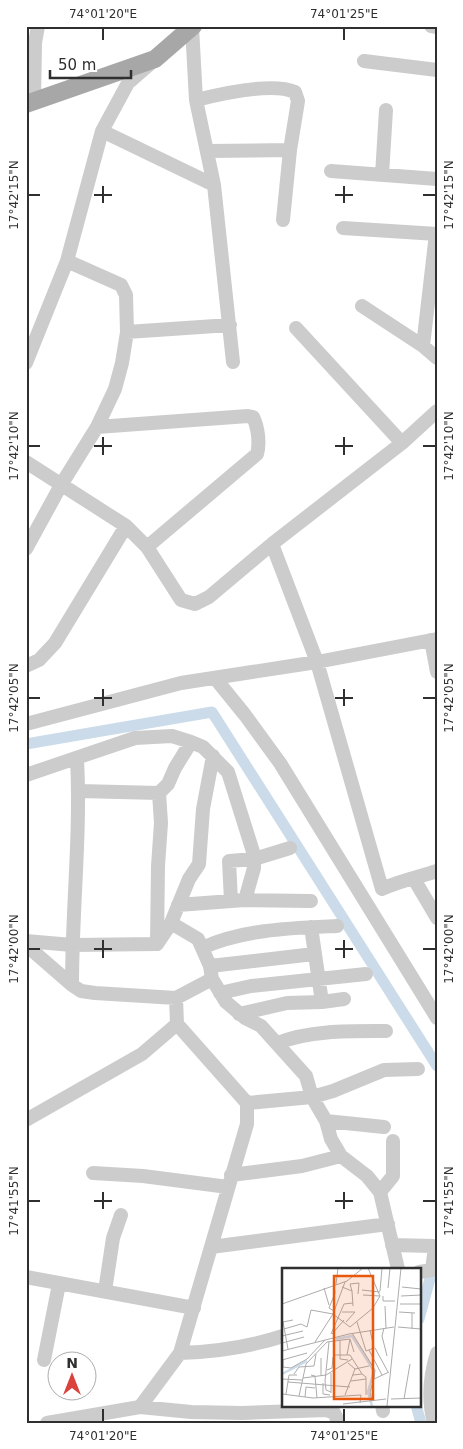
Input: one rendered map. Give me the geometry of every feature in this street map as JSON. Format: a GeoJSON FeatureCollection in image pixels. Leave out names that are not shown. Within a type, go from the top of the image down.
{"type":"FeatureCollection","features":[{"type":"Feature","properties":{"kind":"main road"},"geometry":{"type":"LineString","coordinates":[[30,103],[154,59],[193,27]]}},
{"type":"Feature","properties":{"kind":"street"},"geometry":{"type":"LineString","coordinates":[[30,103],[38,26]]}},
{"type":"Feature","properties":{"kind":"street"},"geometry":{"type":"LineString","coordinates":[[431,26],[437,27]]}},
{"type":"Feature","properties":{"kind":"street"},"geometry":{"type":"LineString","coordinates":[[193,27],[196,100],[214,185],[233,362]]}},
{"type":"Feature","properties":{"kind":"street"},"geometry":{"type":"LineString","coordinates":[[26,363],[67,261],[102,131],[128,83],[154,59]]}},
{"type":"Feature","properties":{"kind":"street"},"geometry":{"type":"LineString","coordinates":[[364,62],[437,70]]}},
{"type":"Feature","properties":{"kind":"street"},"geometry":{"type":"LineString","coordinates":[[196,100],[225,93],[271,89],[295,92],[298,101],[290,150],[283,220]]}},
{"type":"Feature","properties":{"kind":"street"},"geometry":{"type":"LineString","coordinates":[[382,175],[386,110]]}},
{"type":"Feature","properties":{"kind":"street"},"geometry":{"type":"LineString","coordinates":[[102,131],[214,185]]}},
{"type":"Feature","properties":{"kind":"street"},"geometry":{"type":"LineString","coordinates":[[207,151],[290,150]]}},
{"type":"Feature","properties":{"kind":"street"},"geometry":{"type":"LineString","coordinates":[[331,171],[437,180]]}},
{"type":"Feature","properties":{"kind":"street"},"geometry":{"type":"LineString","coordinates":[[343,228],[436,234],[423,346]]}},
{"type":"Feature","properties":{"kind":"street"},"geometry":{"type":"LineString","coordinates":[[26,549],[61,485],[97,427],[115,389],[127,332],[126,295],[121,285],[67,261]]}},
{"type":"Feature","properties":{"kind":"street"},"geometry":{"type":"LineString","coordinates":[[362,306],[423,346],[437,358]]}},
{"type":"Feature","properties":{"kind":"street"},"geometry":{"type":"LineString","coordinates":[[127,332],[230,325]]}},
{"type":"Feature","properties":{"kind":"street"},"geometry":{"type":"LineString","coordinates":[[296,328],[402,443]]}},
{"type":"Feature","properties":{"kind":"street"},"geometry":{"type":"LineString","coordinates":[[26,462],[126,526],[147,547],[181,600],[195,604],[209,597],[272,544],[402,443],[437,411]]}},
{"type":"Feature","properties":{"kind":"street"},"geometry":{"type":"LineString","coordinates":[[97,427],[248,416],[253,417],[256,424],[257,454],[147,547]]}},
{"type":"Feature","properties":{"kind":"street"},"geometry":{"type":"LineString","coordinates":[[26,666],[39,660],[55,643],[126,526]]}},
{"type":"Feature","properties":{"kind":"street"},"geometry":{"type":"LineString","coordinates":[[272,544],[318,662],[382,889]]}},
{"type":"Feature","properties":{"kind":"street"},"geometry":{"type":"LineString","coordinates":[[26,724],[181,683],[318,662],[434,640],[437,672]]}},
{"type":"Feature","properties":{"kind":"street"},"geometry":{"type":"LineString","coordinates":[[215,678],[280,763],[437,1018]]}},
{"type":"Feature","properties":{"kind":"street"},"geometry":{"type":"LineString","coordinates":[[26,775],[135,738],[172,736],[203,747],[228,772],[254,854],[254,868],[245,900]]}},
{"type":"Feature","properties":{"kind":"street"},"geometry":{"type":"LineString","coordinates":[[79,791],[159,793],[168,784],[175,768],[191,742]]}},
{"type":"Feature","properties":{"kind":"street"},"geometry":{"type":"LineString","coordinates":[[157,944],[171,923],[189,879],[199,864],[203,809],[213,756]]}},
{"type":"Feature","properties":{"kind":"street"},"geometry":{"type":"LineString","coordinates":[[72,985],[79,791],[77,758]]}},
{"type":"Feature","properties":{"kind":"street"},"geometry":{"type":"LineString","coordinates":[[157,944],[158,866],[161,823],[159,793]]}},
{"type":"Feature","properties":{"kind":"street"},"geometry":{"type":"LineString","coordinates":[[230,901],[229,861],[254,859],[290,848]]}},
{"type":"Feature","properties":{"kind":"street"},"geometry":{"type":"LineString","coordinates":[[368,907],[382,889],[392,884],[437,871]]}},
{"type":"Feature","properties":{"kind":"street"},"geometry":{"type":"LineString","coordinates":[[414,879],[437,918]]}},
{"type":"Feature","properties":{"kind":"street"},"geometry":{"type":"LineString","coordinates":[[178,905],[245,900],[311,901]]}},
{"type":"Feature","properties":{"kind":"street"},"geometry":{"type":"LineString","coordinates":[[171,923],[198,939],[211,973],[226,1002],[239,1014],[261,1026],[306,1076],[312,1097],[326,1120],[331,1139],[342,1156],[368,1176],[380,1192],[398,1268]]}},
{"type":"Feature","properties":{"kind":"street"},"geometry":{"type":"LineString","coordinates":[[202,948],[214,942],[242,935],[310,927],[338,926]]}},
{"type":"Feature","properties":{"kind":"street"},"geometry":{"type":"LineString","coordinates":[[310,927],[322,1002]]}},
{"type":"Feature","properties":{"kind":"street"},"geometry":{"type":"LineString","coordinates":[[26,941],[72,945],[157,944]]}},
{"type":"Feature","properties":{"kind":"street"},"geometry":{"type":"LineString","coordinates":[[26,946],[81,991],[176,998],[211,973],[314,954]]}},
{"type":"Feature","properties":{"kind":"street"},"geometry":{"type":"LineString","coordinates":[[220,992],[251,986],[366,974]]}},
{"type":"Feature","properties":{"kind":"street"},"geometry":{"type":"LineString","coordinates":[[140,1407],[180,1353],[247,1124],[247,1103],[177,1024],[176,998]]}},
{"type":"Feature","properties":{"kind":"street"},"geometry":{"type":"LineString","coordinates":[[239,1014],[287,1003],[344,999]]}},
{"type":"Feature","properties":{"kind":"street"},"geometry":{"type":"LineString","coordinates":[[26,1120],[142,1054],[177,1024]]}},
{"type":"Feature","properties":{"kind":"street"},"geometry":{"type":"LineString","coordinates":[[278,1043],[293,1037],[338,1031],[386,1031]]}},
{"type":"Feature","properties":{"kind":"street"},"geometry":{"type":"LineString","coordinates":[[247,1103],[312,1097],[333,1091],[384,1070],[418,1069]]}},
{"type":"Feature","properties":{"kind":"street"},"geometry":{"type":"LineString","coordinates":[[326,1120],[384,1127]]}},
{"type":"Feature","properties":{"kind":"street"},"geometry":{"type":"LineString","coordinates":[[380,1192],[393,1176],[393,1141]]}},
{"type":"Feature","properties":{"kind":"street"},"geometry":{"type":"LineString","coordinates":[[93,1172],[230,1181],[342,1156]]}},
{"type":"Feature","properties":{"kind":"street"},"geometry":{"type":"LineString","coordinates":[[105,1291],[112,1238],[121,1215]]}},
{"type":"Feature","properties":{"kind":"street"},"geometry":{"type":"LineString","coordinates":[[211,1247],[388,1224]]}},
{"type":"Feature","properties":{"kind":"street"},"geometry":{"type":"LineString","coordinates":[[392,1245],[435,1247],[432,1270],[420,1272]]}},
{"type":"Feature","properties":{"kind":"street"},"geometry":{"type":"LineString","coordinates":[[26,1277],[194,1308]]}},
{"type":"Feature","properties":{"kind":"street"},"geometry":{"type":"LineString","coordinates":[[44,1360],[59,1284]]}},
{"type":"Feature","properties":{"kind":"street"},"geometry":{"type":"LineString","coordinates":[[180,1353],[217,1352],[266,1342],[282,1336]]}},
{"type":"Feature","properties":{"kind":"street"},"geometry":{"type":"LineString","coordinates":[[434,1423],[430,1396],[431,1376],[437,1353]]}},
{"type":"Feature","properties":{"kind":"street"},"geometry":{"type":"LineString","coordinates":[[47,1423],[69,1421],[140,1407],[191,1417],[242,1418],[327,1410],[334,1413],[338,1419],[337,1423]]}},
{"type":"Feature","properties":{"kind":"waterway"},"geometry":{"type":"LineString","coordinates":[[26,744],[212,712],[437,1066]]}},
{"type":"Feature","properties":{"kind":"waterway"},"geometry":{"type":"LineString","coordinates":[[420,1315],[434,1264]]}},
{"type":"Feature","properties":{"kind":"waterway"},"geometry":{"type":"LineString","coordinates":[[416,1406],[421,1423]]}}]}
